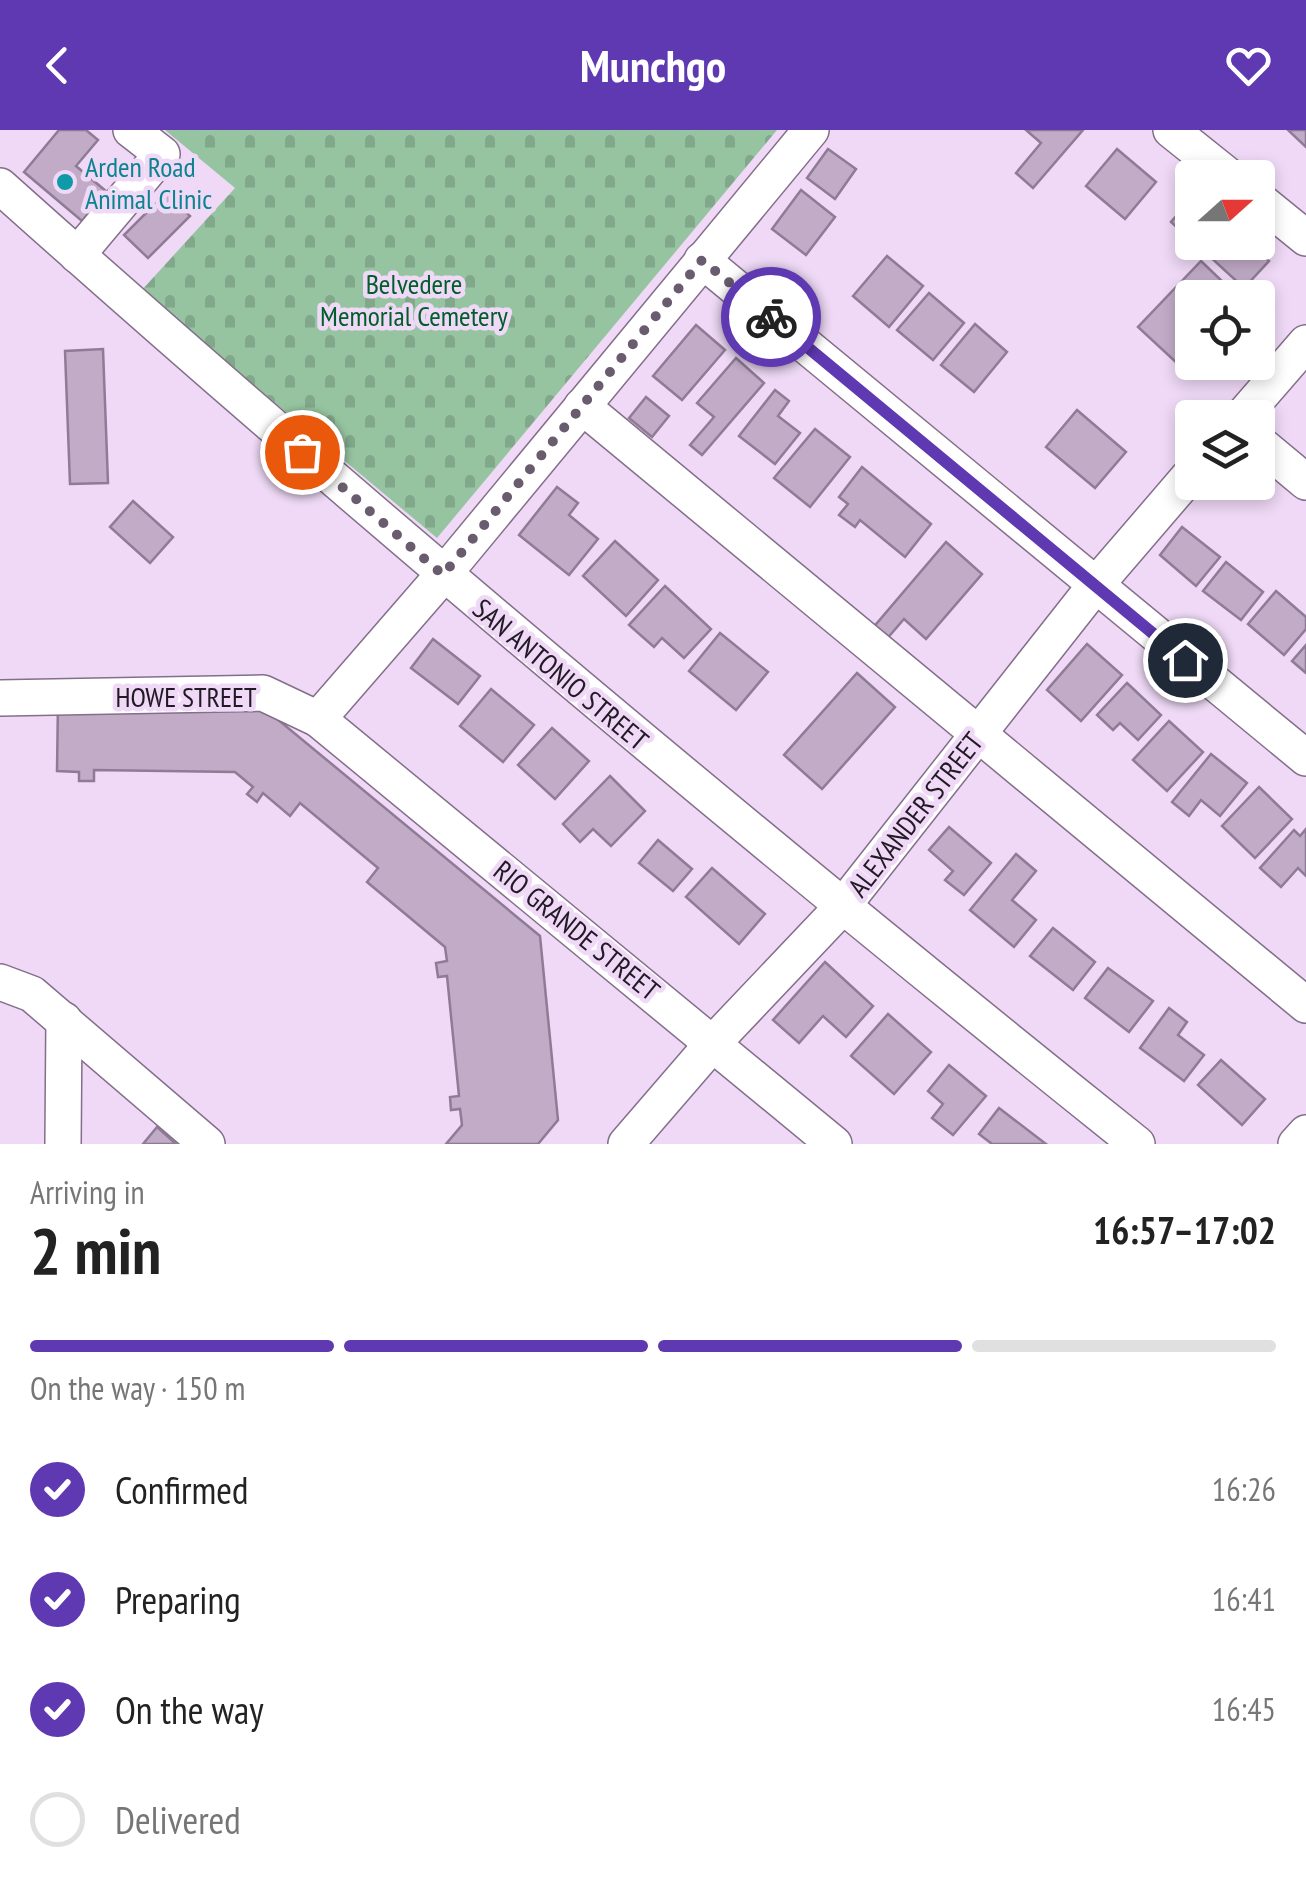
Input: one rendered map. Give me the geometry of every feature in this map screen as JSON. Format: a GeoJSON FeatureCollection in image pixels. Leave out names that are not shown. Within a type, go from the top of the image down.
{"type":"FeatureCollection","features":[{"type":"Feature","properties":{"kind":"street"},"geometry":{"type":"LineString","coordinates":[[76,255],[162,154],[131,130]]}},
{"type":"Feature","properties":{"kind":"street"},"geometry":{"type":"LineString","coordinates":[[318,719],[443,575],[811,130]]}},
{"type":"Feature","properties":{"kind":"street"},"geometry":{"type":"LineString","coordinates":[[1171,130],[1208,160]]}},
{"type":"Feature","properties":{"kind":"street","name":"SAN ANTONIO STREET"},"geometry":{"type":"LineString","coordinates":[[0,186],[443,575],[842,907],[1136,1144]]}},
{"type":"Feature","properties":{"kind":"street"},"geometry":{"type":"LineString","coordinates":[[1275,213],[1306,238]]}},
{"type":"Feature","properties":{"kind":"street"},"geometry":{"type":"LineString","coordinates":[[702,260],[1306,758]]}},
{"type":"Feature","properties":{"kind":"street"},"geometry":{"type":"LineString","coordinates":[[1257,400],[1306,343]]}},
{"type":"Feature","properties":{"kind":"street"},"geometry":{"type":"LineString","coordinates":[[582,406],[1306,1006]]}},
{"type":"Feature","properties":{"kind":"street"},"geometry":{"type":"LineString","coordinates":[[1275,456],[1306,482]]}},
{"type":"Feature","properties":{"kind":"street","name":"ALEXANDER STREET"},"geometry":{"type":"LineString","coordinates":[[626,1144],[714,1042],[842,907],[1094,586],[1175,493]]}},
{"type":"Feature","properties":{"kind":"street","name":"HOWE STREET"},"geometry":{"type":"LineString","coordinates":[[0,698],[262,693],[318,719]]}},
{"type":"Feature","properties":{"kind":"street","name":"RIO GRANDE STREET"},"geometry":{"type":"LineString","coordinates":[[318,719],[834,1144]]}},
{"type":"Feature","properties":{"kind":"street"},"geometry":{"type":"LineString","coordinates":[[0,982],[32,994],[208,1144]]}},
{"type":"Feature","properties":{"kind":"street"},"geometry":{"type":"LineString","coordinates":[[63,1144],[64,1020]]}},
{"type":"Feature","properties":{"kind":"street"},"geometry":{"type":"LineString","coordinates":[[1296,1144],[1306,1132]]}},
{"type":"Feature","properties":{"kind":"green space","name":"Belvedere Memorial Cemetery"},"geometry":{"type":"Polygon","coordinates":[[[165,130],[777,130],[437,538],[141,291],[235,188],[165,130]]]}},
{"type":"Feature","properties":{"kind":"building","name":"Arden Road Animal Clinic"},"geometry":{"type":"Polygon","coordinates":[[[59,130],[86,130],[98,140],[76,166],[107,192],[82,221],[24,172],[59,130]]]}},
{"type":"Feature","properties":{"kind":"building"},"geometry":{"type":"Polygon","coordinates":[[[1026,130],[1083,130],[1033,188],[1016,173],[1041,143],[1026,130]]]}},
{"type":"Feature","properties":{"kind":"building"},"geometry":{"type":"Polygon","coordinates":[[[1288,130],[1306,130],[1306,147],[1288,130]]]}},
{"type":"Feature","properties":{"kind":"building"},"geometry":{"type":"Polygon","coordinates":[[[828,149],[856,169],[835,199],[807,178],[828,149]]]}},
{"type":"Feature","properties":{"kind":"building"},"geometry":{"type":"Polygon","coordinates":[[[1117,149],[1156,182],[1125,219],[1086,186],[1117,149]]]}},
{"type":"Feature","properties":{"kind":"building"},"geometry":{"type":"Polygon","coordinates":[[[801,190],[835,217],[806,255],[772,229],[801,190]]]}},
{"type":"Feature","properties":{"kind":"building"},"geometry":{"type":"Polygon","coordinates":[[[166,193],[190,216],[148,258],[124,235],[166,193]]]}},
{"type":"Feature","properties":{"kind":"building"},"geometry":{"type":"Polygon","coordinates":[[[887,256],[923,286],[889,327],[853,296],[887,256]]]}},
{"type":"Feature","properties":{"kind":"building"},"geometry":{"type":"Polygon","coordinates":[[[1214,260],[1269,261],[1251,280],[1235,280],[1214,260]]]}},
{"type":"Feature","properties":{"kind":"building"},"geometry":{"type":"Polygon","coordinates":[[[1201,261],[1221,280],[1183,280],[1201,261]]]}},
{"type":"Feature","properties":{"kind":"building"},"geometry":{"type":"Polygon","coordinates":[[[1175,288],[1175,361],[1138,327],[1175,288]]]}},
{"type":"Feature","properties":{"kind":"building"},"geometry":{"type":"Polygon","coordinates":[[[929,293],[964,323],[933,360],[897,330],[929,293]]]}},
{"type":"Feature","properties":{"kind":"building"},"geometry":{"type":"Polygon","coordinates":[[[975,324],[1007,352],[974,392],[941,365],[975,324]]]}},
{"type":"Feature","properties":{"kind":"building"},"geometry":{"type":"Polygon","coordinates":[[[696,325],[725,350],[682,400],[653,376],[696,325]]]}},
{"type":"Feature","properties":{"kind":"building"},"geometry":{"type":"Polygon","coordinates":[[[103,349],[108,483],[70,484],[65,351],[103,349]]]}},
{"type":"Feature","properties":{"kind":"building"},"geometry":{"type":"Polygon","coordinates":[[[736,358],[764,383],[702,455],[690,445],[714,417],[697,403],[736,358]]]}},
{"type":"Feature","properties":{"kind":"building"},"geometry":{"type":"Polygon","coordinates":[[[775,390],[789,401],[778,416],[800,433],[775,464],[739,436],[775,390]]]}},
{"type":"Feature","properties":{"kind":"building"},"geometry":{"type":"Polygon","coordinates":[[[646,397],[669,416],[652,437],[629,418],[646,397]]]}},
{"type":"Feature","properties":{"kind":"building"},"geometry":{"type":"Polygon","coordinates":[[[1077,410],[1126,452],[1095,488],[1046,447],[1077,410]]]}},
{"type":"Feature","properties":{"kind":"building"},"geometry":{"type":"Polygon","coordinates":[[[815,429],[850,457],[810,507],[774,478],[815,429]]]}},
{"type":"Feature","properties":{"kind":"building"},"geometry":{"type":"Polygon","coordinates":[[[862,467],[931,524],[905,557],[860,520],[855,527],[839,515],[848,504],[839,497],[862,467]]]}},
{"type":"Feature","properties":{"kind":"building"},"geometry":{"type":"Polygon","coordinates":[[[557,487],[578,503],[569,515],[598,539],[569,575],[519,535],[557,487]]]}},
{"type":"Feature","properties":{"kind":"building"},"geometry":{"type":"Polygon","coordinates":[[[133,501],[173,537],[150,563],[110,527],[133,501]]]}},
{"type":"Feature","properties":{"kind":"building"},"geometry":{"type":"Polygon","coordinates":[[[1182,527],[1220,557],[1196,586],[1160,555],[1182,527]]]}},
{"type":"Feature","properties":{"kind":"building"},"geometry":{"type":"Polygon","coordinates":[[[615,541],[658,580],[626,616],[583,576],[615,541]]]}},
{"type":"Feature","properties":{"kind":"building"},"geometry":{"type":"Polygon","coordinates":[[[946,542],[982,574],[926,639],[904,619],[885,641],[872,629],[946,542]]]}},
{"type":"Feature","properties":{"kind":"building"},"geometry":{"type":"Polygon","coordinates":[[[1226,562],[1263,592],[1241,620],[1203,591],[1226,562]]]}},
{"type":"Feature","properties":{"kind":"building"},"geometry":{"type":"Polygon","coordinates":[[[665,586],[711,629],[684,658],[662,638],[654,647],[629,625],[665,586]]]}},
{"type":"Feature","properties":{"kind":"building"},"geometry":{"type":"Polygon","coordinates":[[[1276,591],[1306,617],[1306,629],[1284,655],[1248,624],[1276,591]]]}},
{"type":"Feature","properties":{"kind":"building"},"geometry":{"type":"Polygon","coordinates":[[[720,633],[768,672],[736,710],[689,671],[720,633]]]}},
{"type":"Feature","properties":{"kind":"building"},"geometry":{"type":"Polygon","coordinates":[[[433,639],[480,676],[458,704],[411,668],[433,639]]]}},
{"type":"Feature","properties":{"kind":"building"},"geometry":{"type":"Polygon","coordinates":[[[1087,644],[1122,675],[1081,721],[1047,690],[1087,644]]]}},
{"type":"Feature","properties":{"kind":"building"},"geometry":{"type":"Polygon","coordinates":[[[1306,645],[1306,673],[1292,661],[1306,645]]]}},
{"type":"Feature","properties":{"kind":"building"},"geometry":{"type":"Polygon","coordinates":[[[857,673],[895,707],[822,789],[784,755],[857,673]]]}},
{"type":"Feature","properties":{"kind":"building"},"geometry":{"type":"Polygon","coordinates":[[[1127,683],[1161,715],[1138,740],[1120,723],[1113,730],[1097,715],[1127,683]]]}},
{"type":"Feature","properties":{"kind":"building"},"geometry":{"type":"Polygon","coordinates":[[[491,689],[534,725],[503,762],[460,726],[491,689]]]}},
{"type":"Feature","properties":{"kind":"building"},"geometry":{"type":"Polygon","coordinates":[[[58,701],[259,704],[540,936],[558,1120],[538,1144],[446,1144],[462,1125],[460,1109],[451,1110],[450,1097],[459,1096],[447,976],[438,977],[436,963],[447,961],[445,947],[367,882],[378,868],[300,803],[290,816],[263,793],[257,802],[247,794],[253,787],[235,772],[94,770],[94,781],[79,781],[79,772],[57,771],[58,701]]]}},
{"type":"Feature","properties":{"kind":"building"},"geometry":{"type":"Polygon","coordinates":[[[1169,721],[1203,752],[1167,791],[1133,760],[1169,721]]]}},
{"type":"Feature","properties":{"kind":"building"},"geometry":{"type":"Polygon","coordinates":[[[552,728],[589,761],[555,799],[518,765],[552,728]]]}},
{"type":"Feature","properties":{"kind":"building"},"geometry":{"type":"Polygon","coordinates":[[[1211,754],[1247,783],[1220,816],[1201,800],[1189,816],[1172,802],[1211,754]]]}},
{"type":"Feature","properties":{"kind":"building"},"geometry":{"type":"Polygon","coordinates":[[[610,776],[645,811],[611,846],[593,829],[580,842],[563,824],[610,776]]]}},
{"type":"Feature","properties":{"kind":"building"},"geometry":{"type":"Polygon","coordinates":[[[1259,787],[1292,819],[1255,858],[1222,826],[1259,787]]]}},
{"type":"Feature","properties":{"kind":"building"},"geometry":{"type":"Polygon","coordinates":[[[949,827],[991,863],[964,895],[945,880],[953,871],[929,850],[949,827]]]}},
{"type":"Feature","properties":{"kind":"building"},"geometry":{"type":"Polygon","coordinates":[[[1306,829],[1306,876],[1298,868],[1281,887],[1260,868],[1294,830],[1300,836],[1306,829]]]}},
{"type":"Feature","properties":{"kind":"building"},"geometry":{"type":"Polygon","coordinates":[[[658,840],[692,869],[673,891],[639,863],[658,840]]]}},
{"type":"Feature","properties":{"kind":"building"},"geometry":{"type":"Polygon","coordinates":[[[1016,854],[1036,871],[1012,900],[1036,920],[1014,947],[970,910],[1016,854]]]}},
{"type":"Feature","properties":{"kind":"building"},"geometry":{"type":"Polygon","coordinates":[[[712,868],[765,914],[739,944],[686,897],[712,868]]]}},
{"type":"Feature","properties":{"kind":"building"},"geometry":{"type":"Polygon","coordinates":[[[1053,928],[1095,962],[1073,990],[1030,956],[1053,928]]]}},
{"type":"Feature","properties":{"kind":"building"},"geometry":{"type":"Polygon","coordinates":[[[825,962],[873,1006],[846,1037],[823,1016],[799,1043],[773,1020],[825,962]]]}},
{"type":"Feature","properties":{"kind":"building"},"geometry":{"type":"Polygon","coordinates":[[[1108,968],[1153,1001],[1129,1032],[1085,998],[1108,968]]]}},
{"type":"Feature","properties":{"kind":"building"},"geometry":{"type":"Polygon","coordinates":[[[1169,1008],[1187,1022],[1178,1035],[1204,1055],[1184,1081],[1140,1048],[1169,1008]]]}},
{"type":"Feature","properties":{"kind":"building"},"geometry":{"type":"Polygon","coordinates":[[[888,1014],[931,1052],[894,1094],[851,1056],[888,1014]]]}},
{"type":"Feature","properties":{"kind":"building"},"geometry":{"type":"Polygon","coordinates":[[[1221,1060],[1265,1099],[1242,1125],[1198,1085],[1221,1060]]]}},
{"type":"Feature","properties":{"kind":"building"},"geometry":{"type":"Polygon","coordinates":[[[949,1065],[986,1096],[953,1135],[932,1118],[943,1104],[928,1091],[949,1065]]]}},
{"type":"Feature","properties":{"kind":"building"},"geometry":{"type":"Polygon","coordinates":[[[999,1108],[1046,1144],[992,1144],[979,1134],[999,1108]]]}},
{"type":"Feature","properties":{"kind":"building"},"geometry":{"type":"Polygon","coordinates":[[[157,1127],[176,1144],[143,1144],[157,1127]]]}},
{"type":"Feature","properties":{"kind":"way so far"},"geometry":{"type":"LineString","coordinates":[[302,452],[443,575],[702,260],[771,317]]}},
{"type":"Feature","properties":{"kind":"place","name":"Arden Road Animal Clinic"},"geometry":{"type":"Point","coordinates":[65,182]}},
{"type":"Feature","properties":{"kind":"route"},"geometry":{"type":"LineString","coordinates":[[771,317],[1185,660]]}}]}
